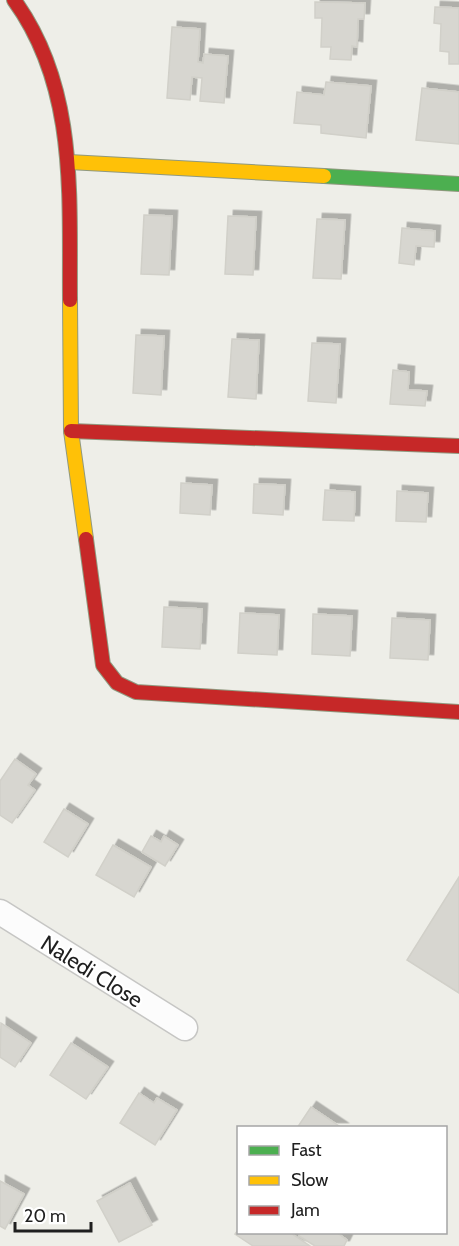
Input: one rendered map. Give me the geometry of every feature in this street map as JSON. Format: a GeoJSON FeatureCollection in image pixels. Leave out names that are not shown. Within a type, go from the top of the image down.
{"type":"FeatureCollection","features":[{"type":"Feature","properties":{"kind":"street"},"geometry":{"type":"LineString","coordinates":[[14,0],[30,22],[54,78],[69,162],[71,431],[103,665],[117,683],[136,692],[459,712]]}},
{"type":"Feature","properties":{"kind":"street"},"geometry":{"type":"LineString","coordinates":[[69,162],[459,184]]}},
{"type":"Feature","properties":{"kind":"street"},"geometry":{"type":"LineString","coordinates":[[71,431],[459,446]]}},
{"type":"Feature","properties":{"kind":"street","name":"Naledi Close"},"geometry":{"type":"LineString","coordinates":[[0,912],[185,1028]]}},
{"type":"Feature","properties":{"kind":"building"},"geometry":{"type":"Polygon","coordinates":[[[315,2],[365,3],[364,19],[358,19],[357,47],[352,46],[351,60],[330,59],[331,47],[321,47],[322,18],[315,18],[315,2]]]}},
{"type":"Feature","properties":{"kind":"building"},"geometry":{"type":"Polygon","coordinates":[[[435,7],[459,8],[459,64],[449,64],[449,52],[440,51],[441,24],[434,23],[435,7]]]}},
{"type":"Feature","properties":{"kind":"building"},"geometry":{"type":"Polygon","coordinates":[[[172,27],[200,29],[198,62],[203,63],[204,54],[228,56],[224,103],[200,101],[202,78],[192,77],[190,100],[167,98],[172,27]]]}},
{"type":"Feature","properties":{"kind":"building"},"geometry":{"type":"Polygon","coordinates":[[[326,82],[371,86],[366,138],[321,133],[321,125],[294,123],[297,92],[324,95],[326,82]]]}},
{"type":"Feature","properties":{"kind":"building"},"geometry":{"type":"Polygon","coordinates":[[[422,88],[459,92],[459,144],[416,140],[422,88]]]}},
{"type":"Feature","properties":{"kind":"building"},"geometry":{"type":"Polygon","coordinates":[[[144,215],[172,216],[169,275],[141,274],[144,215]]]}},
{"type":"Feature","properties":{"kind":"building"},"geometry":{"type":"Polygon","coordinates":[[[228,216],[256,217],[253,275],[225,274],[228,216]]]}},
{"type":"Feature","properties":{"kind":"building"},"geometry":{"type":"Polygon","coordinates":[[[317,219],[345,220],[341,279],[313,278],[317,219]]]}},
{"type":"Feature","properties":{"kind":"building"},"geometry":{"type":"Polygon","coordinates":[[[402,228],[435,231],[434,247],[416,246],[414,265],[399,263],[402,228]]]}},
{"type":"Feature","properties":{"kind":"building"},"geometry":{"type":"Polygon","coordinates":[[[136,335],[164,336],[161,395],[133,393],[136,335]]]}},
{"type":"Feature","properties":{"kind":"building"},"geometry":{"type":"Polygon","coordinates":[[[232,339],[259,340],[256,399],[228,397],[232,339]]]}},
{"type":"Feature","properties":{"kind":"building"},"geometry":{"type":"Polygon","coordinates":[[[312,343],[340,344],[336,403],[308,401],[312,343]]]}},
{"type":"Feature","properties":{"kind":"building"},"geometry":{"type":"Polygon","coordinates":[[[393,370],[409,372],[408,390],[427,391],[425,406],[390,404],[393,370]]]}},
{"type":"Feature","properties":{"kind":"building"},"geometry":{"type":"Polygon","coordinates":[[[181,483],[212,485],[210,515],[180,513],[181,483]]]}},
{"type":"Feature","properties":{"kind":"building"},"geometry":{"type":"Polygon","coordinates":[[[254,484],[285,485],[283,515],[253,513],[254,484]]]}},
{"type":"Feature","properties":{"kind":"building"},"geometry":{"type":"Polygon","coordinates":[[[325,490],[355,492],[354,521],[323,520],[325,490]]]}},
{"type":"Feature","properties":{"kind":"building"},"geometry":{"type":"Polygon","coordinates":[[[397,491],[428,493],[426,522],[396,521],[397,491]]]}},
{"type":"Feature","properties":{"kind":"building"},"geometry":{"type":"Polygon","coordinates":[[[164,607],[202,609],[200,649],[162,647],[164,607]]]}},
{"type":"Feature","properties":{"kind":"building"},"geometry":{"type":"Polygon","coordinates":[[[240,613],[279,615],[277,655],[238,653],[240,613]]]}},
{"type":"Feature","properties":{"kind":"building"},"geometry":{"type":"Polygon","coordinates":[[[313,614],[352,616],[350,656],[312,654],[313,614]]]}},
{"type":"Feature","properties":{"kind":"building"},"geometry":{"type":"Polygon","coordinates":[[[392,618],[430,620],[428,660],[390,658],[392,618]]]}},
{"type":"Feature","properties":{"kind":"building"},"geometry":{"type":"Polygon","coordinates":[[[15,759],[36,774],[28,785],[35,790],[12,823],[0,815],[0,781],[15,759]]]}},
{"type":"Feature","properties":{"kind":"building"},"geometry":{"type":"Polygon","coordinates":[[[64,809],[88,824],[68,857],[44,842],[64,809]]]}},
{"type":"Feature","properties":{"kind":"building"},"geometry":{"type":"Polygon","coordinates":[[[151,836],[161,842],[164,836],[178,845],[165,866],[142,852],[151,836]]]}},
{"type":"Feature","properties":{"kind":"building"},"geometry":{"type":"Polygon","coordinates":[[[113,845],[151,867],[134,897],[96,875],[113,845]]]}},
{"type":"Feature","properties":{"kind":"building"},"geometry":{"type":"Polygon","coordinates":[[[459,877],[459,993],[407,960],[459,877]]]}},
{"type":"Feature","properties":{"kind":"building"},"geometry":{"type":"Polygon","coordinates":[[[1,1023],[31,1043],[15,1067],[0,1057],[1,1023]]]}},
{"type":"Feature","properties":{"kind":"building"},"geometry":{"type":"Polygon","coordinates":[[[71,1043],[108,1067],[86,1099],[50,1075],[71,1043]]]}},
{"type":"Feature","properties":{"kind":"building"},"geometry":{"type":"Polygon","coordinates":[[[139,1093],[154,1103],[157,1098],[177,1110],[155,1145],[120,1123],[139,1093]]]}},
{"type":"Feature","properties":{"kind":"building"},"geometry":{"type":"Polygon","coordinates":[[[311,1107],[339,1126],[298,1126],[311,1107]]]}},
{"type":"Feature","properties":{"kind":"building"},"geometry":{"type":"Polygon","coordinates":[[[0,1181],[24,1194],[5,1229],[0,1226],[0,1181]]]}},
{"type":"Feature","properties":{"kind":"building"},"geometry":{"type":"Polygon","coordinates":[[[130,1183],[152,1225],[119,1242],[97,1201],[130,1183]]]}},
{"type":"Feature","properties":{"kind":"building"},"geometry":{"type":"Polygon","coordinates":[[[237,1231],[237,1234],[292,1234],[310,1246],[253,1246],[235,1234],[237,1231]]]}},
{"type":"Feature","properties":{"kind":"building"},"geometry":{"type":"Polygon","coordinates":[[[300,1234],[339,1234],[347,1240],[344,1246],[315,1246],[299,1236],[300,1234]]]}},
{"type":"Feature","properties":{"kind":"traffic: fast"},"geometry":{"type":"LineString","coordinates":[[324,176],[459,184]]}},
{"type":"Feature","properties":{"kind":"traffic: slow"},"geometry":{"type":"LineString","coordinates":[[69,162],[324,176]]}},
{"type":"Feature","properties":{"kind":"traffic: slow"},"geometry":{"type":"LineString","coordinates":[[70,300],[71,431],[86,539]]}},
{"type":"Feature","properties":{"kind":"traffic: jam"},"geometry":{"type":"LineString","coordinates":[[14,0],[35,34],[50,70],[60,106],[69,183],[70,300]]}},
{"type":"Feature","properties":{"kind":"traffic: jam"},"geometry":{"type":"LineString","coordinates":[[71,431],[459,446]]}},
{"type":"Feature","properties":{"kind":"traffic: jam"},"geometry":{"type":"LineString","coordinates":[[86,539],[103,665],[117,683],[136,692],[459,712]]}}]}
